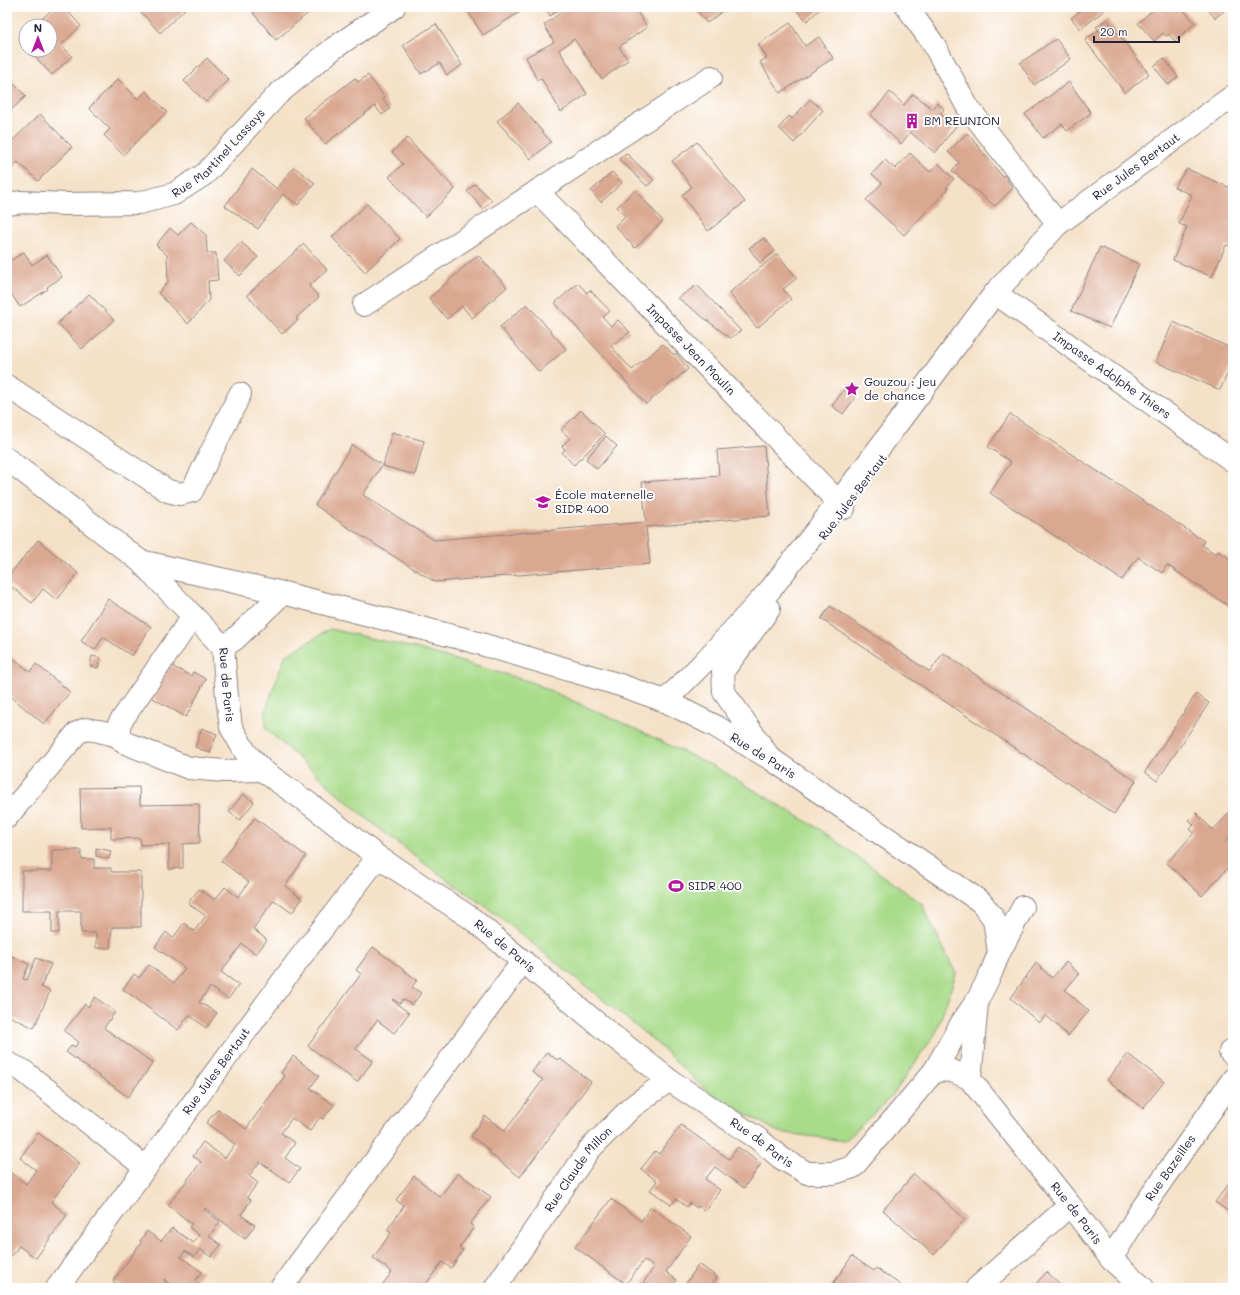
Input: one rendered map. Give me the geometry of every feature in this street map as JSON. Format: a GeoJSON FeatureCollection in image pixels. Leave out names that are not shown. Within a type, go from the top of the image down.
{"type":"FeatureCollection","features":[{"type":"Feature","properties":{"kind":"street","name":"Rue Martinel Lassays"},"geometry":{"type":"LineString","coordinates":[[7,204],[22,202],[65,204],[139,203],[174,194],[205,174],[278,94],[334,48],[394,7]]}},
{"type":"Feature","properties":{"kind":"street"},"geometry":{"type":"LineString","coordinates":[[906,7],[934,45],[967,106],[1058,224]]}},
{"type":"Feature","properties":{"kind":"street"},"geometry":{"type":"LineString","coordinates":[[364,306],[711,77]]}},
{"type":"Feature","properties":{"kind":"street","name":"Rue Jules Bertaut"},"geometry":{"type":"LineString","coordinates":[[665,701],[703,664],[770,590],[841,505],[975,336],[998,295],[1058,224],[1233,96]]}},
{"type":"Feature","properties":{"kind":"street","name":"Impasse Jean Moulin"},"geometry":{"type":"LineString","coordinates":[[537,192],[841,505]]}},
{"type":"Feature","properties":{"kind":"street","name":"Impasse Adolphe Thiers"},"geometry":{"type":"LineString","coordinates":[[998,295],[1230,454]]}},
{"type":"Feature","properties":{"kind":"street"},"geometry":{"type":"LineString","coordinates":[[7,386],[168,491],[180,494],[192,491],[240,394]]}},
{"type":"Feature","properties":{"kind":"street","name":"Rue de Paris"},"geometry":{"type":"LineString","coordinates":[[7,459],[140,561],[223,647],[231,727],[246,753],[262,770],[311,805],[378,857],[471,918],[604,1030],[669,1080],[757,1138],[781,1158],[807,1173],[834,1173],[853,1168],[935,1070],[961,1024],[978,999],[999,953],[994,919],[981,902],[771,759],[714,726],[665,701],[620,685],[464,638],[283,593],[140,561]]}},
{"type":"Feature","properties":{"kind":"street","name":"Rue Jules Bertaut"},"geometry":{"type":"LineString","coordinates":[[771,759],[724,692],[723,670],[841,505]]}},
{"type":"Feature","properties":{"kind":"street"},"geometry":{"type":"LineString","coordinates":[[223,647],[235,638],[283,593]]}},
{"type":"Feature","properties":{"kind":"street"},"geometry":{"type":"LineString","coordinates":[[118,736],[118,724],[193,616]]}},
{"type":"Feature","properties":{"kind":"street"},"geometry":{"type":"LineString","coordinates":[[7,817],[77,733],[86,729],[118,736],[123,742],[189,768],[224,771],[262,770]]}},
{"type":"Feature","properties":{"kind":"street","name":"Rue Jules Bertaut"},"geometry":{"type":"LineString","coordinates":[[57,1288],[301,957],[378,857]]}},
{"type":"Feature","properties":{"kind":"street"},"geometry":{"type":"LineString","coordinates":[[999,953],[1023,906]]}},
{"type":"Feature","properties":{"kind":"street"},"geometry":{"type":"LineString","coordinates":[[282,1288],[523,961]]}},
{"type":"Feature","properties":{"kind":"street","name":"Rue de Paris"},"geometry":{"type":"LineString","coordinates":[[978,999],[969,1078],[1111,1259],[1137,1286]]}},
{"type":"Feature","properties":{"kind":"street"},"geometry":{"type":"LineString","coordinates":[[7,1063],[22,1070],[146,1168]]}},
{"type":"Feature","properties":{"kind":"street"},"geometry":{"type":"LineString","coordinates":[[935,1070],[952,1071],[969,1078]]}},
{"type":"Feature","properties":{"kind":"street","name":"Rue Bazeilles"},"geometry":{"type":"LineString","coordinates":[[1111,1259],[1142,1210],[1233,1079]]}},
{"type":"Feature","properties":{"kind":"street","name":"Rue Claude Millon"},"geometry":{"type":"LineString","coordinates":[[501,1284],[589,1150],[632,1107],[669,1080]]}},
{"type":"Feature","properties":{"kind":"street"},"geometry":{"type":"LineString","coordinates":[[977,1288],[1070,1205]]}},
{"type":"Feature","properties":{"kind":"green space","name":"SIDR 400"},"geometry":{"type":"Polygon","coordinates":[[[330,629],[415,648],[531,682],[636,729],[719,769],[821,830],[922,904],[956,974],[936,1033],[892,1096],[845,1141],[778,1132],[708,1092],[652,1039],[488,908],[429,867],[361,814],[266,729],[265,712],[285,656],[330,629]]]}},
{"type":"Feature","properties":{"kind":"building"},"geometry":{"type":"Polygon","coordinates":[[[55,7],[64,7],[81,26],[61,45],[72,56],[52,75],[36,58],[58,58],[58,18],[43,18],[55,7]]]}},
{"type":"Feature","properties":{"kind":"building"},"geometry":{"type":"Polygon","coordinates":[[[136,7],[184,7],[185,9],[160,33],[136,7]]]}},
{"type":"Feature","properties":{"kind":"building"},"geometry":{"type":"Polygon","coordinates":[[[260,7],[311,7],[313,9],[276,40],[253,13],[260,7]]]}},
{"type":"Feature","properties":{"kind":"building"},"geometry":{"type":"Polygon","coordinates":[[[465,7],[528,7],[483,35],[465,7]]]}},
{"type":"Feature","properties":{"kind":"building"},"geometry":{"type":"Polygon","coordinates":[[[545,7],[564,7],[550,16],[545,7]]]}},
{"type":"Feature","properties":{"kind":"building"},"geometry":{"type":"Polygon","coordinates":[[[569,7],[634,7],[647,27],[619,47],[628,60],[602,79],[574,39],[559,50],[587,94],[561,112],[541,78],[537,80],[526,57],[554,42],[544,25],[569,7]]]}},
{"type":"Feature","properties":{"kind":"building"},"geometry":{"type":"Polygon","coordinates":[[[694,7],[728,7],[707,23],[694,7]]]}},
{"type":"Feature","properties":{"kind":"building"},"geometry":{"type":"Polygon","coordinates":[[[793,7],[822,7],[807,21],[793,7]]]}},
{"type":"Feature","properties":{"kind":"building"},"geometry":{"type":"Polygon","coordinates":[[[1085,7],[1108,7],[1081,29],[1071,18],[1085,7]]]}},
{"type":"Feature","properties":{"kind":"building"},"geometry":{"type":"Polygon","coordinates":[[[1156,7],[1181,7],[1195,23],[1175,41],[1169,34],[1166,36],[1163,33],[1154,41],[1138,23],[1156,7]]]}},
{"type":"Feature","properties":{"kind":"building"},"geometry":{"type":"Polygon","coordinates":[[[1206,7],[1229,7],[1215,18],[1206,7]]]}},
{"type":"Feature","properties":{"kind":"building"},"geometry":{"type":"Polygon","coordinates":[[[1107,19],[1149,74],[1125,93],[1085,40],[1099,30],[1096,27],[1107,19]]]}},
{"type":"Feature","properties":{"kind":"building"},"geometry":{"type":"Polygon","coordinates":[[[790,23],[805,46],[819,37],[833,58],[780,93],[760,62],[767,58],[758,44],[790,23]]]}},
{"type":"Feature","properties":{"kind":"building"},"geometry":{"type":"Polygon","coordinates":[[[436,24],[462,65],[447,75],[440,63],[421,74],[403,45],[436,24]]]}},
{"type":"Feature","properties":{"kind":"building"},"geometry":{"type":"Polygon","coordinates":[[[1056,39],[1071,59],[1034,85],[1020,63],[1056,39]]]}},
{"type":"Feature","properties":{"kind":"building"},"geometry":{"type":"Polygon","coordinates":[[[207,58],[229,80],[206,102],[184,81],[207,58]]]}},
{"type":"Feature","properties":{"kind":"building"},"geometry":{"type":"Polygon","coordinates":[[[1164,58],[1178,77],[1168,85],[1154,66],[1164,58]]]}},
{"type":"Feature","properties":{"kind":"building"},"geometry":{"type":"Polygon","coordinates":[[[368,75],[385,98],[383,99],[390,109],[382,115],[375,106],[325,144],[304,118],[355,78],[358,82],[368,75]]]}},
{"type":"Feature","properties":{"kind":"building"},"geometry":{"type":"Polygon","coordinates":[[[7,77],[26,96],[7,114],[7,77]]]}},
{"type":"Feature","properties":{"kind":"building"},"geometry":{"type":"Polygon","coordinates":[[[118,79],[138,99],[146,91],[167,112],[123,155],[104,135],[110,129],[89,108],[118,79]]]}},
{"type":"Feature","properties":{"kind":"building"},"geometry":{"type":"Polygon","coordinates":[[[1069,82],[1091,113],[1067,131],[1062,124],[1043,138],[1025,114],[1069,82]]]}},
{"type":"Feature","properties":{"kind":"building","name":"BM REUNION"},"geometry":{"type":"Polygon","coordinates":[[[890,92],[904,105],[913,94],[933,109],[937,103],[944,109],[940,114],[956,126],[935,153],[910,132],[901,144],[870,115],[890,92]]]}},
{"type":"Feature","properties":{"kind":"building"},"geometry":{"type":"Polygon","coordinates":[[[810,99],[823,110],[794,143],[779,128],[789,116],[792,119],[810,99]]]}},
{"type":"Feature","properties":{"kind":"building"},"geometry":{"type":"Polygon","coordinates":[[[518,103],[551,142],[531,159],[497,121],[518,103]]]}},
{"type":"Feature","properties":{"kind":"building"},"geometry":{"type":"Polygon","coordinates":[[[40,114],[72,147],[38,181],[18,162],[9,171],[7,169],[7,146],[40,114]]]}},
{"type":"Feature","properties":{"kind":"building"},"geometry":{"type":"Polygon","coordinates":[[[967,133],[1002,176],[1004,175],[1013,188],[995,206],[952,171],[959,162],[948,152],[967,133]]]}},
{"type":"Feature","properties":{"kind":"building"},"geometry":{"type":"Polygon","coordinates":[[[407,138],[455,189],[426,217],[389,177],[403,164],[392,152],[407,138]]]}},
{"type":"Feature","properties":{"kind":"building"},"geometry":{"type":"Polygon","coordinates":[[[697,142],[745,202],[708,231],[682,195],[692,187],[672,161],[697,142]]]}},
{"type":"Feature","properties":{"kind":"building"},"geometry":{"type":"Polygon","coordinates":[[[626,153],[654,180],[647,186],[619,159],[626,153]]]}},
{"type":"Feature","properties":{"kind":"building"},"geometry":{"type":"Polygon","coordinates":[[[910,153],[930,172],[938,163],[954,179],[946,188],[948,189],[904,235],[866,200],[882,183],[872,174],[885,160],[895,169],[910,153]]]}},
{"type":"Feature","properties":{"kind":"building"},"geometry":{"type":"Polygon","coordinates":[[[294,167],[315,183],[298,205],[283,194],[258,229],[225,206],[252,169],[277,189],[294,167]]]}},
{"type":"Feature","properties":{"kind":"building"},"geometry":{"type":"Polygon","coordinates":[[[1187,169],[1233,189],[1233,247],[1226,245],[1212,277],[1173,260],[1187,227],[1179,224],[1192,195],[1174,187],[1187,169]]]}},
{"type":"Feature","properties":{"kind":"building"},"geometry":{"type":"Polygon","coordinates":[[[612,172],[622,183],[601,202],[591,191],[612,172]]]}},
{"type":"Feature","properties":{"kind":"building"},"geometry":{"type":"Polygon","coordinates":[[[475,184],[492,200],[483,209],[467,191],[475,184]]]}},
{"type":"Feature","properties":{"kind":"building"},"geometry":{"type":"Polygon","coordinates":[[[635,190],[663,221],[635,248],[615,226],[625,216],[617,207],[635,190]]]}},
{"type":"Feature","properties":{"kind":"building"},"geometry":{"type":"Polygon","coordinates":[[[367,204],[400,239],[365,272],[332,237],[367,204]]]}},
{"type":"Feature","properties":{"kind":"building"},"geometry":{"type":"Polygon","coordinates":[[[191,222],[206,235],[207,253],[216,253],[218,280],[208,281],[209,300],[188,324],[158,293],[168,282],[167,255],[156,245],[170,228],[178,235],[191,222]]]}},
{"type":"Feature","properties":{"kind":"building"},"geometry":{"type":"Polygon","coordinates":[[[764,238],[775,251],[760,263],[749,248],[764,238]]]}},
{"type":"Feature","properties":{"kind":"building"},"geometry":{"type":"Polygon","coordinates":[[[241,242],[258,257],[240,276],[224,261],[241,242]]]}},
{"type":"Feature","properties":{"kind":"building"},"geometry":{"type":"Polygon","coordinates":[[[304,244],[327,270],[309,286],[319,297],[296,318],[298,320],[282,334],[247,295],[304,244]]]}},
{"type":"Feature","properties":{"kind":"building"},"geometry":{"type":"Polygon","coordinates":[[[1100,247],[1139,264],[1110,328],[1071,311],[1100,247]]]}},
{"type":"Feature","properties":{"kind":"building"},"geometry":{"type":"Polygon","coordinates":[[[24,252],[32,265],[47,255],[62,277],[47,287],[48,289],[20,307],[7,288],[7,263],[24,252]]]}},
{"type":"Feature","properties":{"kind":"building"},"geometry":{"type":"Polygon","coordinates":[[[777,254],[797,278],[783,289],[791,299],[757,328],[729,293],[777,254]]]}},
{"type":"Feature","properties":{"kind":"building"},"geometry":{"type":"Polygon","coordinates":[[[478,255],[507,287],[472,318],[462,306],[447,319],[429,298],[478,255]]]}},
{"type":"Feature","properties":{"kind":"building"},"geometry":{"type":"Polygon","coordinates":[[[578,283],[587,293],[590,290],[610,311],[603,317],[611,326],[618,320],[630,332],[611,346],[632,370],[663,344],[674,355],[676,353],[688,369],[646,404],[555,303],[578,283]]]}},
{"type":"Feature","properties":{"kind":"building"},"geometry":{"type":"Polygon","coordinates":[[[697,285],[741,331],[730,338],[678,298],[697,285]]]}},
{"type":"Feature","properties":{"kind":"building"},"geometry":{"type":"Polygon","coordinates":[[[89,294],[114,320],[82,349],[58,323],[89,294]]]}},
{"type":"Feature","properties":{"kind":"building"},"geometry":{"type":"Polygon","coordinates":[[[527,304],[566,349],[539,372],[500,327],[527,304]]]}},
{"type":"Feature","properties":{"kind":"building"},"geometry":{"type":"Polygon","coordinates":[[[1173,322],[1233,349],[1233,361],[1220,390],[1156,362],[1173,322]]]}},
{"type":"Feature","properties":{"kind":"building"},"geometry":{"type":"Polygon","coordinates":[[[846,387],[857,395],[843,414],[832,406],[846,387]]]}},
{"type":"Feature","properties":{"kind":"building"},"geometry":{"type":"Polygon","coordinates":[[[581,410],[605,434],[574,465],[562,453],[565,449],[562,446],[570,438],[561,430],[581,410]]]}},
{"type":"Feature","properties":{"kind":"building"},"geometry":{"type":"Polygon","coordinates":[[[1010,414],[1204,541],[1202,545],[1216,554],[1218,551],[1233,561],[1233,609],[1167,565],[1162,573],[1138,557],[1122,580],[990,493],[1011,462],[988,447],[1010,414]]]}},
{"type":"Feature","properties":{"kind":"building"},"geometry":{"type":"Polygon","coordinates":[[[392,432],[424,441],[415,475],[383,466],[392,432]]]}},
{"type":"Feature","properties":{"kind":"building"},"geometry":{"type":"Polygon","coordinates":[[[606,436],[617,446],[597,469],[586,459],[606,436]]]}},
{"type":"Feature","properties":{"kind":"building"},"geometry":{"type":"Polygon","coordinates":[[[352,445],[382,465],[363,495],[434,540],[646,522],[642,482],[719,476],[717,450],[764,446],[770,516],[646,527],[650,564],[435,582],[315,505],[352,445]]]}},
{"type":"Feature","properties":{"kind":"building"},"geometry":{"type":"Polygon","coordinates":[[[38,540],[78,573],[57,600],[43,589],[32,603],[7,583],[7,578],[38,540]]]}},
{"type":"Feature","properties":{"kind":"building"},"geometry":{"type":"Polygon","coordinates":[[[108,599],[151,627],[132,656],[103,637],[95,650],[81,641],[108,599]]]}},
{"type":"Feature","properties":{"kind":"building"},"geometry":{"type":"Polygon","coordinates":[[[830,606],[930,672],[943,653],[1136,781],[1114,814],[821,619],[830,606]]]}},
{"type":"Feature","properties":{"kind":"building"},"geometry":{"type":"Polygon","coordinates":[[[7,653],[30,672],[36,664],[70,692],[44,724],[10,696],[7,700],[7,653]]]}},
{"type":"Feature","properties":{"kind":"building"},"geometry":{"type":"Polygon","coordinates":[[[92,656],[100,658],[98,668],[90,666],[92,656]]]}},
{"type":"Feature","properties":{"kind":"building"},"geometry":{"type":"Polygon","coordinates":[[[170,665],[191,676],[193,672],[206,679],[186,717],[149,696],[170,665]]]}},
{"type":"Feature","properties":{"kind":"building"},"geometry":{"type":"Polygon","coordinates":[[[1196,694],[1209,703],[1157,781],[1145,772],[1196,694]]]}},
{"type":"Feature","properties":{"kind":"building"},"geometry":{"type":"Polygon","coordinates":[[[202,728],[217,734],[210,753],[195,747],[202,728]]]}},
{"type":"Feature","properties":{"kind":"building"},"geometry":{"type":"Polygon","coordinates":[[[139,787],[140,805],[199,804],[200,843],[183,844],[183,868],[169,869],[169,844],[141,845],[140,838],[111,839],[111,827],[81,828],[80,788],[139,787]]]}},
{"type":"Feature","properties":{"kind":"building"},"geometry":{"type":"Polygon","coordinates":[[[243,794],[254,802],[240,820],[229,812],[243,794]]]}},
{"type":"Feature","properties":{"kind":"building"},"geometry":{"type":"Polygon","coordinates":[[[1233,809],[1233,833],[1226,841],[1233,848],[1233,862],[1202,896],[1167,863],[1194,833],[1190,829],[1194,825],[1189,820],[1196,813],[1213,830],[1233,809]]]}},
{"type":"Feature","properties":{"kind":"building"},"geometry":{"type":"Polygon","coordinates":[[[255,818],[306,856],[285,886],[302,899],[292,913],[274,900],[253,929],[267,940],[256,954],[242,944],[221,972],[239,985],[228,999],[210,987],[199,1002],[217,1013],[206,1028],[189,1015],[178,1030],[123,989],[134,974],[139,978],[149,965],[174,983],[185,968],[155,947],[166,932],[173,938],[184,923],[194,931],[206,916],[188,903],[199,889],[215,900],[225,887],[238,897],[249,882],[221,861],[255,818]]]}},
{"type":"Feature","properties":{"kind":"building"},"geometry":{"type":"Polygon","coordinates":[[[96,848],[111,851],[109,859],[96,856],[96,848]]]}},
{"type":"Feature","properties":{"kind":"building"},"geometry":{"type":"Polygon","coordinates":[[[52,850],[81,850],[81,859],[94,859],[94,868],[111,868],[111,872],[141,872],[141,927],[112,927],[110,948],[96,948],[96,933],[81,933],[81,911],[59,911],[59,933],[52,933],[52,911],[22,911],[22,871],[52,871],[52,850]]]}},
{"type":"Feature","properties":{"kind":"building"},"geometry":{"type":"Polygon","coordinates":[[[373,947],[417,980],[412,987],[421,993],[412,1005],[403,999],[400,1004],[393,999],[392,1000],[409,1013],[394,1033],[377,1020],[356,1049],[373,1061],[357,1082],[308,1046],[361,974],[356,970],[373,947]]]}},
{"type":"Feature","properties":{"kind":"building"},"geometry":{"type":"Polygon","coordinates":[[[7,954],[29,964],[23,979],[27,980],[36,958],[51,964],[41,987],[50,991],[34,1028],[7,1015],[7,954]]]}},
{"type":"Feature","properties":{"kind":"building"},"geometry":{"type":"Polygon","coordinates":[[[1066,962],[1079,974],[1065,990],[1089,1011],[1068,1036],[1046,1015],[1039,1023],[1011,998],[1036,963],[1052,978],[1066,962]]]}},
{"type":"Feature","properties":{"kind":"building"},"geometry":{"type":"Polygon","coordinates":[[[95,997],[115,1012],[104,1028],[153,1063],[128,1097],[66,1052],[72,1045],[75,1047],[79,1042],[64,1031],[85,1004],[88,1007],[95,997]]]}},
{"type":"Feature","properties":{"kind":"building"},"geometry":{"type":"Polygon","coordinates":[[[547,1052],[557,1060],[559,1058],[591,1082],[520,1177],[489,1153],[490,1151],[471,1136],[485,1116],[505,1131],[543,1080],[532,1072],[547,1052]]]}},
{"type":"Feature","properties":{"kind":"building"},"geometry":{"type":"Polygon","coordinates":[[[1128,1054],[1164,1082],[1143,1108],[1107,1080],[1128,1054]]]}},
{"type":"Feature","properties":{"kind":"building"},"geometry":{"type":"Polygon","coordinates":[[[293,1056],[319,1076],[310,1088],[334,1105],[323,1119],[320,1117],[310,1131],[292,1118],[281,1133],[295,1143],[285,1158],[300,1169],[289,1182],[260,1162],[249,1176],[258,1183],[247,1197],[251,1200],[241,1215],[255,1225],[245,1239],[205,1208],[204,1210],[220,1222],[209,1236],[221,1245],[211,1257],[200,1249],[194,1257],[185,1251],[181,1257],[202,1272],[195,1281],[205,1288],[176,1288],[164,1279],[164,1281],[174,1288],[124,1288],[113,1281],[141,1243],[140,1241],[147,1231],[161,1241],[172,1228],[193,1243],[199,1235],[189,1227],[192,1224],[168,1205],[201,1162],[193,1156],[203,1142],[225,1158],[235,1144],[206,1123],[218,1109],[246,1129],[285,1076],[281,1073],[293,1056]]]}},
{"type":"Feature","properties":{"kind":"building"},"geometry":{"type":"Polygon","coordinates":[[[681,1125],[729,1159],[738,1147],[761,1164],[744,1188],[715,1167],[705,1179],[720,1190],[705,1211],[690,1203],[687,1207],[676,1199],[671,1205],[650,1190],[657,1181],[641,1169],[655,1151],[659,1154],[681,1125]]]}},
{"type":"Feature","properties":{"kind":"building"},"geometry":{"type":"Polygon","coordinates":[[[38,1133],[80,1163],[51,1202],[67,1215],[36,1258],[19,1246],[7,1261],[7,1170],[26,1184],[36,1170],[20,1158],[38,1133]]]}},
{"type":"Feature","properties":{"kind":"building"},"geometry":{"type":"Polygon","coordinates":[[[458,1173],[491,1197],[470,1224],[474,1227],[459,1248],[463,1250],[451,1268],[442,1262],[423,1288],[385,1288],[382,1285],[392,1272],[373,1258],[391,1233],[387,1230],[404,1206],[396,1200],[414,1176],[440,1197],[458,1173]]]}},
{"type":"Feature","properties":{"kind":"building"},"geometry":{"type":"Polygon","coordinates":[[[914,1174],[965,1219],[934,1255],[883,1210],[914,1174]]]}},
{"type":"Feature","properties":{"kind":"building"},"geometry":{"type":"Polygon","coordinates":[[[1233,1178],[1233,1215],[1215,1202],[1233,1178]]]}},
{"type":"Feature","properties":{"kind":"building"},"geometry":{"type":"Polygon","coordinates":[[[611,1199],[641,1221],[651,1207],[691,1236],[666,1272],[677,1280],[671,1288],[650,1288],[643,1283],[654,1267],[644,1260],[626,1284],[575,1247],[611,1199]]]}},
{"type":"Feature","properties":{"kind":"building"},"geometry":{"type":"Polygon","coordinates":[[[852,1256],[874,1271],[876,1268],[905,1288],[830,1288],[852,1256]]]}},
{"type":"Feature","properties":{"kind":"building"},"geometry":{"type":"Polygon","coordinates":[[[699,1264],[717,1277],[710,1288],[689,1288],[685,1285],[699,1264]]]}},
{"type":"Feature","properties":{"kind":"building"},"geometry":{"type":"Polygon","coordinates":[[[1047,1272],[1064,1288],[1032,1288],[1047,1272]]]}},
{"type":"Feature","properties":{"kind":"place","name":"BM REUNION"},"geometry":{"type":"Point","coordinates":[912,121]}},
{"type":"Feature","properties":{"kind":"place","name":"Gouzou : jeu de chance"},"geometry":{"type":"Point","coordinates":[852,389]}},
{"type":"Feature","properties":{"kind":"place","name":"École maternelle SIDR 400"},"geometry":{"type":"Point","coordinates":[543,502]}},
{"type":"Feature","properties":{"kind":"place","name":"SIDR 400"},"geometry":{"type":"Point","coordinates":[676,886]}}]}
